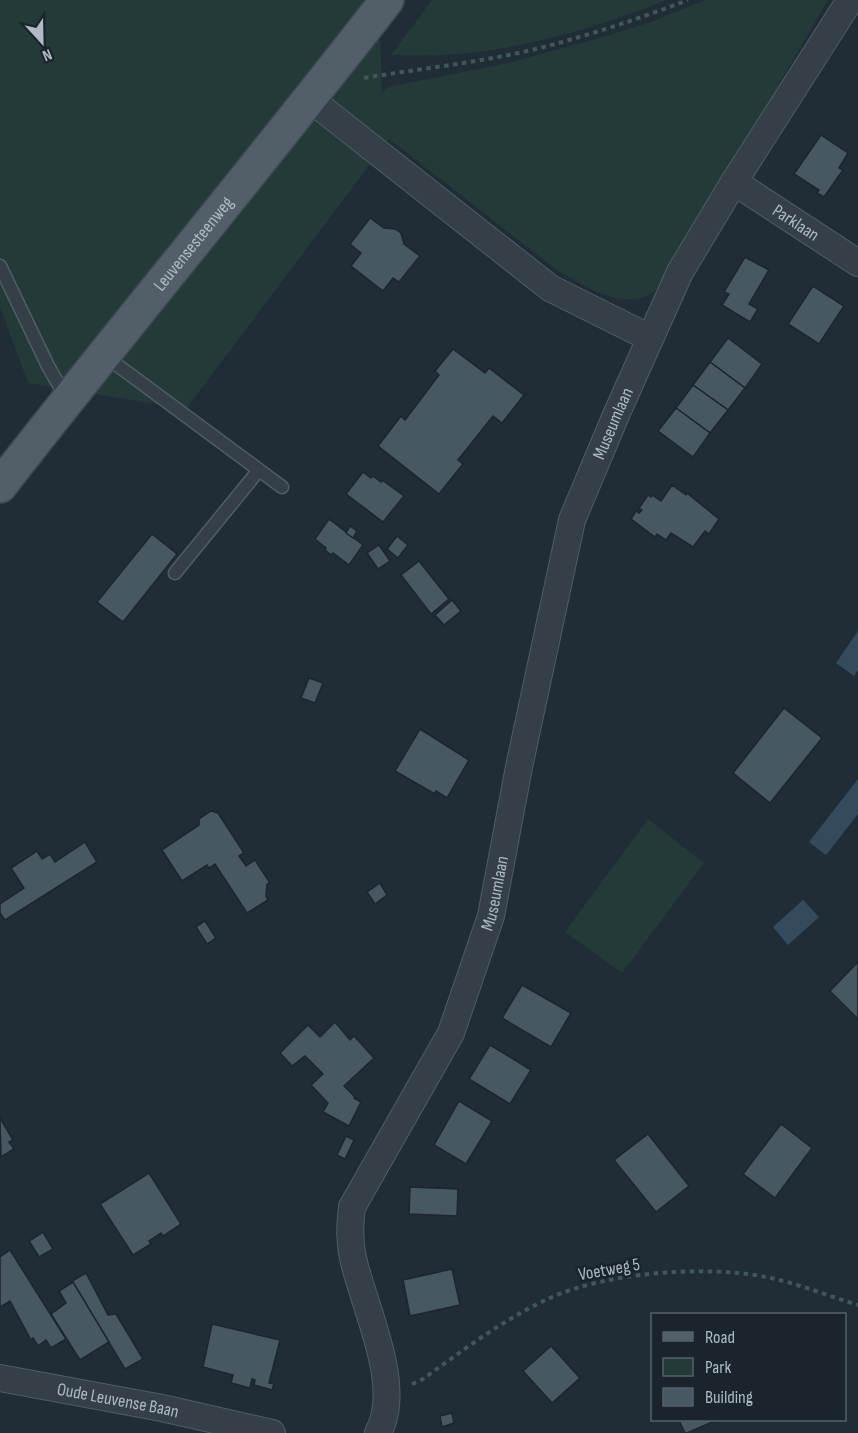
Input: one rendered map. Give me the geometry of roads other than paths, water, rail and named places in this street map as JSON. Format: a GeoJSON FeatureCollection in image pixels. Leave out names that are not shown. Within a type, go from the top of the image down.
{"type":"FeatureCollection","features":[{"type":"Feature","properties":{"kind":"main road","name":"Leuvensesteenweg"},"geometry":{"type":"LineString","coordinates":[[7,472],[104,355],[387,0]]}},
{"type":"Feature","properties":{"kind":"street","name":"Museumlaan"},"geometry":{"type":"LineString","coordinates":[[378,1433],[388,1392],[384,1368],[353,1257],[349,1234],[352,1207],[452,1033],[491,916],[519,767],[572,520],[650,338],[681,272],[734,182],[850,0]]}},
{"type":"Feature","properties":{"kind":"street"},"geometry":{"type":"LineString","coordinates":[[316,91],[550,288],[650,338]]}},
{"type":"Feature","properties":{"kind":"street","name":"Parklaan"},"geometry":{"type":"LineString","coordinates":[[734,182],[858,263]]}},
{"type":"Feature","properties":{"kind":"street","name":"Oude Leuvense Baan"},"geometry":{"type":"LineString","coordinates":[[0,1378],[162,1408],[272,1433]]}},
{"type":"Feature","properties":{"kind":"lane"},"geometry":{"type":"LineString","coordinates":[[0,266],[67,400]]}},
{"type":"Feature","properties":{"kind":"lane"},"geometry":{"type":"LineString","coordinates":[[104,355],[282,487]]}},
{"type":"Feature","properties":{"kind":"lane"},"geometry":{"type":"LineString","coordinates":[[175,573],[259,470]]}},
{"type":"Feature","properties":{"kind":"water"},"geometry":{"type":"Polygon","coordinates":[[[858,631],[858,670],[854,676],[836,663],[858,631]]]}},
{"type":"Feature","properties":{"kind":"water"},"geometry":{"type":"Polygon","coordinates":[[[858,779],[858,814],[826,855],[809,842],[858,779]]]}},
{"type":"Feature","properties":{"kind":"water"},"geometry":{"type":"Polygon","coordinates":[[[803,900],[819,917],[788,945],[773,927],[803,900]]]}}]}
